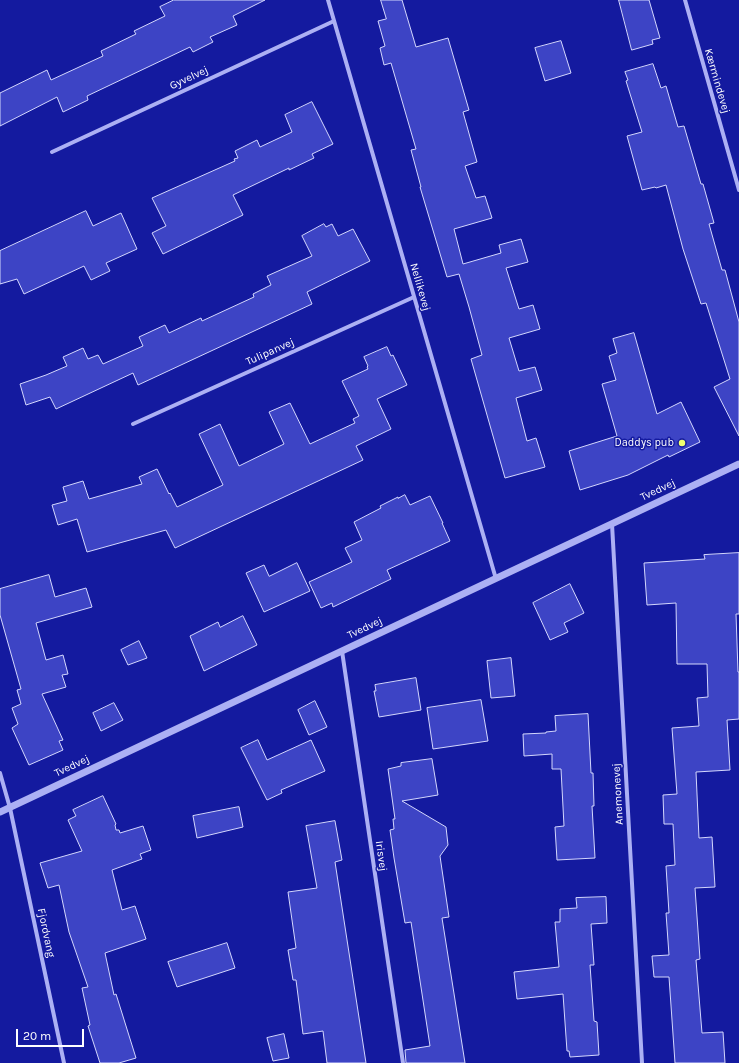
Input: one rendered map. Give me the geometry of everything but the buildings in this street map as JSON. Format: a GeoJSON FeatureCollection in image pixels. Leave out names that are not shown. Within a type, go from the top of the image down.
{"type":"FeatureCollection","features":[{"type":"Feature","properties":{"kind":"street","name":"Nellikevej"},"geometry":{"type":"LineString","coordinates":[[328,0],[496,578]]}},
{"type":"Feature","properties":{"kind":"street","name":"Kærmindevej"},"geometry":{"type":"LineString","coordinates":[[685,0],[739,190]]}},
{"type":"Feature","properties":{"kind":"street","name":"Gyvelvej"},"geometry":{"type":"LineString","coordinates":[[52,152],[334,21]]}},
{"type":"Feature","properties":{"kind":"street","name":"Tulipanvej"},"geometry":{"type":"LineString","coordinates":[[133,424],[414,297]]}},
{"type":"Feature","properties":{"kind":"street","name":"Tvedvej"},"geometry":{"type":"LineString","coordinates":[[0,812],[739,464]]}},
{"type":"Feature","properties":{"kind":"street","name":"Anemonevej"},"geometry":{"type":"LineString","coordinates":[[612,524],[642,1063]]}},
{"type":"Feature","properties":{"kind":"street","name":"Irisvej"},"geometry":{"type":"LineString","coordinates":[[342,651],[403,1063]]}},
{"type":"Feature","properties":{"kind":"street","name":"Fjordvang"},"geometry":{"type":"LineString","coordinates":[[0,773],[10,808],[64,1063]]}},
{"type":"Feature","properties":{"kind":"place","name":"Daddys pub"},"geometry":{"type":"Point","coordinates":[682,443]}}]}
